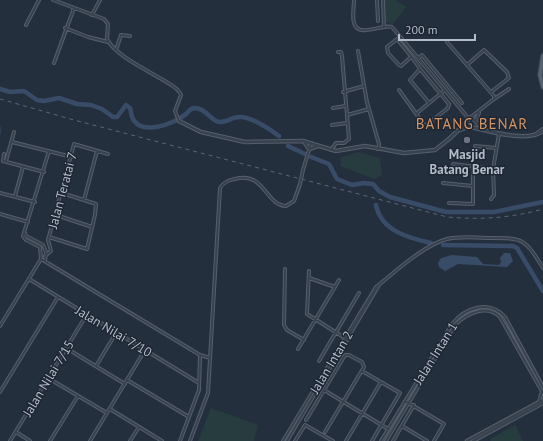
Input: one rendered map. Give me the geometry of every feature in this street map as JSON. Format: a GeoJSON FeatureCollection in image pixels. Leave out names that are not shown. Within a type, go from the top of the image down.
{"type":"FeatureCollection","features":[{"type":"Feature","properties":{"kind":"main road"},"geometry":{"type":"LineString","coordinates":[[543,56],[543,87]]}},
{"type":"Feature","properties":{"kind":"street"},"geometry":{"type":"LineString","coordinates":[[26,25],[39,0]]}},
{"type":"Feature","properties":{"kind":"street"},"geometry":{"type":"LineString","coordinates":[[53,0],[107,21],[106,36],[108,42],[116,50],[131,62],[178,89],[181,95],[175,110],[178,121],[201,132],[245,142],[303,141],[331,150],[358,146],[404,153],[435,150],[460,130],[469,119],[508,89]]}},
{"type":"Feature","properties":{"kind":"street"},"geometry":{"type":"LineString","coordinates":[[92,15],[100,0]]}},
{"type":"Feature","properties":{"kind":"street"},"geometry":{"type":"LineString","coordinates":[[354,0],[354,23],[356,26],[368,31],[384,27],[392,27],[469,119],[471,126]]}},
{"type":"Feature","properties":{"kind":"street"},"geometry":{"type":"LineString","coordinates":[[377,0],[378,21]]}},
{"type":"Feature","properties":{"kind":"street"},"geometry":{"type":"LineString","coordinates":[[383,0],[384,27]]}},
{"type":"Feature","properties":{"kind":"street"},"geometry":{"type":"LineString","coordinates":[[54,62],[74,8]]}},
{"type":"Feature","properties":{"kind":"street"},"geometry":{"type":"LineString","coordinates":[[66,28],[88,37],[108,42]]}},
{"type":"Feature","properties":{"kind":"street"},"geometry":{"type":"LineString","coordinates":[[116,50],[121,36],[130,36]]}},
{"type":"Feature","properties":{"kind":"street"},"geometry":{"type":"LineString","coordinates":[[399,90],[425,126],[447,109],[449,104],[420,70],[411,57],[397,40],[387,46],[388,53],[401,66],[411,57]]}},
{"type":"Feature","properties":{"kind":"street"},"geometry":{"type":"LineString","coordinates":[[447,42],[492,92],[494,99]]}},
{"type":"Feature","properties":{"kind":"street"},"geometry":{"type":"LineString","coordinates":[[467,65],[484,50],[507,72],[509,78],[492,92]]}},
{"type":"Feature","properties":{"kind":"street"},"geometry":{"type":"LineString","coordinates":[[358,51],[369,109],[379,144],[378,149]]}},
{"type":"Feature","properties":{"kind":"street"},"geometry":{"type":"LineString","coordinates":[[331,150],[336,143],[348,142],[343,92],[342,56],[341,52],[338,52]]}},
{"type":"Feature","properties":{"kind":"street"},"geometry":{"type":"LineString","coordinates":[[418,58],[422,55],[462,102]]}},
{"type":"Feature","properties":{"kind":"street"},"geometry":{"type":"LineString","coordinates":[[420,70],[410,80],[429,103]]}},
{"type":"Feature","properties":{"kind":"street"},"geometry":{"type":"LineString","coordinates":[[343,92],[364,86]]}},
{"type":"Feature","properties":{"kind":"street"},"geometry":{"type":"LineString","coordinates":[[417,114],[445,90]]}},
{"type":"Feature","properties":{"kind":"street"},"geometry":{"type":"LineString","coordinates":[[333,108],[345,106]]}},
{"type":"Feature","properties":{"kind":"street"},"geometry":{"type":"LineString","coordinates":[[346,115],[369,109]]}},
{"type":"Feature","properties":{"kind":"street"},"geometry":{"type":"LineString","coordinates":[[460,130],[471,126],[476,122],[480,111]]}},
{"type":"Feature","properties":{"kind":"street"},"geometry":{"type":"LineString","coordinates":[[469,119],[476,122],[482,128]]}},
{"type":"Feature","properties":{"kind":"street"},"geometry":{"type":"LineString","coordinates":[[332,125],[347,123]]}},
{"type":"Feature","properties":{"kind":"street"},"geometry":{"type":"LineString","coordinates":[[471,126],[520,137],[535,135],[543,130]]}},
{"type":"Feature","properties":{"kind":"street"},"geometry":{"type":"LineString","coordinates":[[6,162],[14,132]]}},
{"type":"Feature","properties":{"kind":"street"},"geometry":{"type":"LineString","coordinates":[[491,199],[494,195],[493,169],[499,132]]}},
{"type":"Feature","properties":{"kind":"street"},"geometry":{"type":"LineString","coordinates":[[303,141],[308,145],[309,149]]}},
{"type":"Feature","properties":{"kind":"street"},"geometry":{"type":"LineString","coordinates":[[12,142],[72,157]]}},
{"type":"Feature","properties":{"kind":"street"},"geometry":{"type":"LineString","coordinates":[[190,441],[208,393],[220,188],[228,180],[246,177],[257,181],[279,204],[286,206],[294,201],[311,143]]}},
{"type":"Feature","properties":{"kind":"street","name":"Jalan Teratai 7"},"geometry":{"type":"LineString","coordinates":[[45,256],[51,251],[49,237],[72,157],[74,144],[97,151]]}},
{"type":"Feature","properties":{"kind":"street"},"geometry":{"type":"LineString","coordinates":[[309,149],[318,146]]}},
{"type":"Feature","properties":{"kind":"street"},"geometry":{"type":"LineString","coordinates":[[475,146],[496,148]]}},
{"type":"Feature","properties":{"kind":"street"},"geometry":{"type":"LineString","coordinates":[[0,326],[41,259],[40,247],[24,239],[24,232],[35,202],[49,151]]}},
{"type":"Feature","properties":{"kind":"street"},"geometry":{"type":"LineString","coordinates":[[84,200],[97,151],[108,154]]}},
{"type":"Feature","properties":{"kind":"street"},"geometry":{"type":"LineString","coordinates":[[4,154],[3,160],[6,162],[44,172]]}},
{"type":"Feature","properties":{"kind":"street"},"geometry":{"type":"LineString","coordinates":[[453,164],[493,169]]}},
{"type":"Feature","properties":{"kind":"street"},"geometry":{"type":"LineString","coordinates":[[15,196],[23,167]]}},
{"type":"Feature","properties":{"kind":"street"},"geometry":{"type":"LineString","coordinates":[[449,203],[471,205],[474,203],[473,167]]}},
{"type":"Feature","properties":{"kind":"street"},"geometry":{"type":"LineString","coordinates":[[443,183],[473,186]]}},
{"type":"Feature","properties":{"kind":"street"},"geometry":{"type":"LineString","coordinates":[[0,193],[35,202]]}},
{"type":"Feature","properties":{"kind":"street"},"geometry":{"type":"LineString","coordinates":[[49,237],[87,249],[96,204],[62,193]]}},
{"type":"Feature","properties":{"kind":"street"},"geometry":{"type":"LineString","coordinates":[[0,214],[28,222]]}},
{"type":"Feature","properties":{"kind":"street"},"geometry":{"type":"LineString","coordinates":[[56,214],[92,227]]}},
{"type":"Feature","properties":{"kind":"street"},"geometry":{"type":"LineString","coordinates":[[24,232],[26,236],[43,245],[45,249],[45,261]]}},
{"type":"Feature","properties":{"kind":"street","name":"Jalan Intan 2"},"geometry":{"type":"LineString","coordinates":[[283,441],[376,287],[428,249],[446,239],[472,237],[515,239],[529,246],[543,268]]}},
{"type":"Feature","properties":{"kind":"street"},"geometry":{"type":"LineString","coordinates":[[41,259],[200,355],[210,358]]}},
{"type":"Feature","properties":{"kind":"street"},"geometry":{"type":"LineString","coordinates":[[285,269],[284,325],[287,330],[304,340]]}},
{"type":"Feature","properties":{"kind":"street"},"geometry":{"type":"LineString","coordinates":[[309,271],[306,312],[348,340]]}},
{"type":"Feature","properties":{"kind":"street"},"geometry":{"type":"LineString","coordinates":[[309,278],[335,287]]}},
{"type":"Feature","properties":{"kind":"street","name":"Jalan Nilai 7/10"},"geometry":{"type":"LineString","coordinates":[[29,279],[199,383]]}},
{"type":"Feature","properties":{"kind":"street"},"geometry":{"type":"LineString","coordinates":[[298,349],[339,280]]}},
{"type":"Feature","properties":{"kind":"street","name":"Jalan Intan 2"},"geometry":{"type":"LineString","coordinates":[[287,441],[379,289],[380,284]]}},
{"type":"Feature","properties":{"kind":"street"},"geometry":{"type":"LineString","coordinates":[[319,361],[359,293]]}},
{"type":"Feature","properties":{"kind":"street"},"geometry":{"type":"LineString","coordinates":[[0,392],[58,297]]}},
{"type":"Feature","properties":{"kind":"street","name":"Jalan Intan 1"},"geometry":{"type":"LineString","coordinates":[[381,441],[452,324],[458,317],[473,308],[490,307],[498,310],[505,317],[543,387]]}},
{"type":"Feature","properties":{"kind":"street","name":"Jalan Intan 1"},"geometry":{"type":"LineString","coordinates":[[386,441],[455,325],[464,318],[480,310],[492,312],[500,317],[542,392]]}},
{"type":"Feature","properties":{"kind":"street","name":"Jalan Nilai 7/15"},"geometry":{"type":"LineString","coordinates":[[10,441],[87,314]]}},
{"type":"Feature","properties":{"kind":"street"},"geometry":{"type":"LineString","coordinates":[[96,366],[116,333]]}},
{"type":"Feature","properties":{"kind":"street"},"geometry":{"type":"LineString","coordinates":[[66,348],[124,384]]}},
{"type":"Feature","properties":{"kind":"street"},"geometry":{"type":"LineString","coordinates":[[90,441],[145,350]]}},
{"type":"Feature","properties":{"kind":"street"},"geometry":{"type":"LineString","coordinates":[[180,441],[199,390],[200,355]]}},
{"type":"Feature","properties":{"kind":"street"},"geometry":{"type":"LineString","coordinates":[[306,420],[345,355],[349,355],[364,364],[362,371],[325,432]]}},
{"type":"Feature","properties":{"kind":"street"},"geometry":{"type":"LineString","coordinates":[[362,371],[400,393],[372,441]]}},
{"type":"Feature","properties":{"kind":"street"},"geometry":{"type":"LineString","coordinates":[[48,378],[107,413]]}},
{"type":"Feature","properties":{"kind":"street"},"geometry":{"type":"LineString","coordinates":[[127,380],[189,417]]}},
{"type":"Feature","properties":{"kind":"street"},"geometry":{"type":"LineString","coordinates":[[346,441],[381,382]]}},
{"type":"Feature","properties":{"kind":"street"},"geometry":{"type":"LineString","coordinates":[[324,390],[392,431]]}},
{"type":"Feature","properties":{"kind":"street"},"geometry":{"type":"LineString","coordinates":[[539,402],[542,392]]}},
{"type":"Feature","properties":{"kind":"street"},"geometry":{"type":"LineString","coordinates":[[50,441],[78,396]]}},
{"type":"Feature","properties":{"kind":"street"},"geometry":{"type":"LineString","coordinates":[[467,441],[543,400]]}},
{"type":"Feature","properties":{"kind":"street"},"geometry":{"type":"LineString","coordinates":[[405,401],[444,424],[434,441]]}},
{"type":"Feature","properties":{"kind":"street"},"geometry":{"type":"LineString","coordinates":[[474,441],[543,403]]}},
{"type":"Feature","properties":{"kind":"street"},"geometry":{"type":"LineString","coordinates":[[393,441],[414,406]]}},
{"type":"Feature","properties":{"kind":"street"},"geometry":{"type":"LineString","coordinates":[[110,409],[162,441]]}},
{"type":"Feature","properties":{"kind":"street"},"geometry":{"type":"LineString","coordinates":[[295,441],[305,425],[334,441]]}},
{"type":"Feature","properties":{"kind":"street"},"geometry":{"type":"LineString","coordinates":[[402,426],[428,441]]}},
{"type":"Feature","properties":{"kind":"street"},"geometry":{"type":"LineString","coordinates":[[130,441],[139,427]]}},
{"type":"Feature","properties":{"kind":"street"},"geometry":{"type":"LineString","coordinates":[[16,432],[30,441]]}},
{"type":"Feature","properties":{"kind":"street"},"geometry":{"type":"LineString","coordinates":[[323,441],[326,436]]}},
{"type":"Feature","properties":{"kind":"green space"},"geometry":{"type":"Polygon","coordinates":[[[385,0],[395,0],[406,7],[393,24],[385,22],[385,0]]]}},
{"type":"Feature","properties":{"kind":"green space"},"geometry":{"type":"Polygon","coordinates":[[[358,152],[380,158],[382,175],[374,179],[341,166],[340,158],[358,152]]]}},
{"type":"Feature","properties":{"kind":"green space"},"geometry":{"type":"Polygon","coordinates":[[[211,408],[258,425],[254,441],[198,441],[211,408]]]}},
{"type":"Feature","properties":{"kind":"green space"},"geometry":{"type":"Polygon","coordinates":[[[515,425],[523,441],[491,441],[490,439],[515,425]]]}},
{"type":"Feature","properties":{"kind":"water"},"geometry":{"type":"Polygon","coordinates":[[[504,253],[510,253],[513,261],[507,267],[458,264],[445,271],[439,267],[438,263],[441,258],[452,255],[477,257],[483,264],[499,265],[501,262],[500,258],[504,253]]]}},
{"type":"Feature","properties":{"kind":"waterway"},"geometry":{"type":"LineString","coordinates":[[0,89],[10,92],[24,91],[37,100],[44,101],[59,98],[77,104],[91,105],[102,109],[113,117],[117,117],[126,105],[130,108],[132,117],[136,123],[149,127],[158,127],[174,122],[190,110],[198,108],[219,122],[236,117],[244,117],[254,121],[279,136]]}},
{"type":"Feature","properties":{"kind":"waterway"},"geometry":{"type":"LineString","coordinates":[[0,127],[0,134]]}},
{"type":"Feature","properties":{"kind":"waterway"},"geometry":{"type":"LineString","coordinates":[[288,146],[305,154]]}},
{"type":"Feature","properties":{"kind":"waterway"},"geometry":{"type":"LineString","coordinates":[[311,157],[329,164],[337,179],[352,185],[364,183],[373,184],[379,191],[390,197],[446,212],[494,212],[543,202]]}},
{"type":"Feature","properties":{"kind":"waterway"},"geometry":{"type":"LineString","coordinates":[[376,205],[379,214],[384,221],[397,232],[414,239],[431,243]]}},
{"type":"Feature","properties":{"kind":"waterway"},"geometry":{"type":"LineString","coordinates":[[443,245],[513,246],[517,248],[543,291]]}},
{"type":"Feature","properties":{"kind":"railway"},"geometry":{"type":"LineString","coordinates":[[0,99],[74,120],[447,217],[496,218],[543,209]]}},
{"type":"Feature","properties":{"kind":"place","name":"Masjid Batang Benar"},"geometry":{"type":"Point","coordinates":[467,140]}},
{"type":"Feature","properties":{"kind":"district","name":"BATANG BENAR"},"geometry":{"type":"Point","coordinates":[472,124]}}]}
